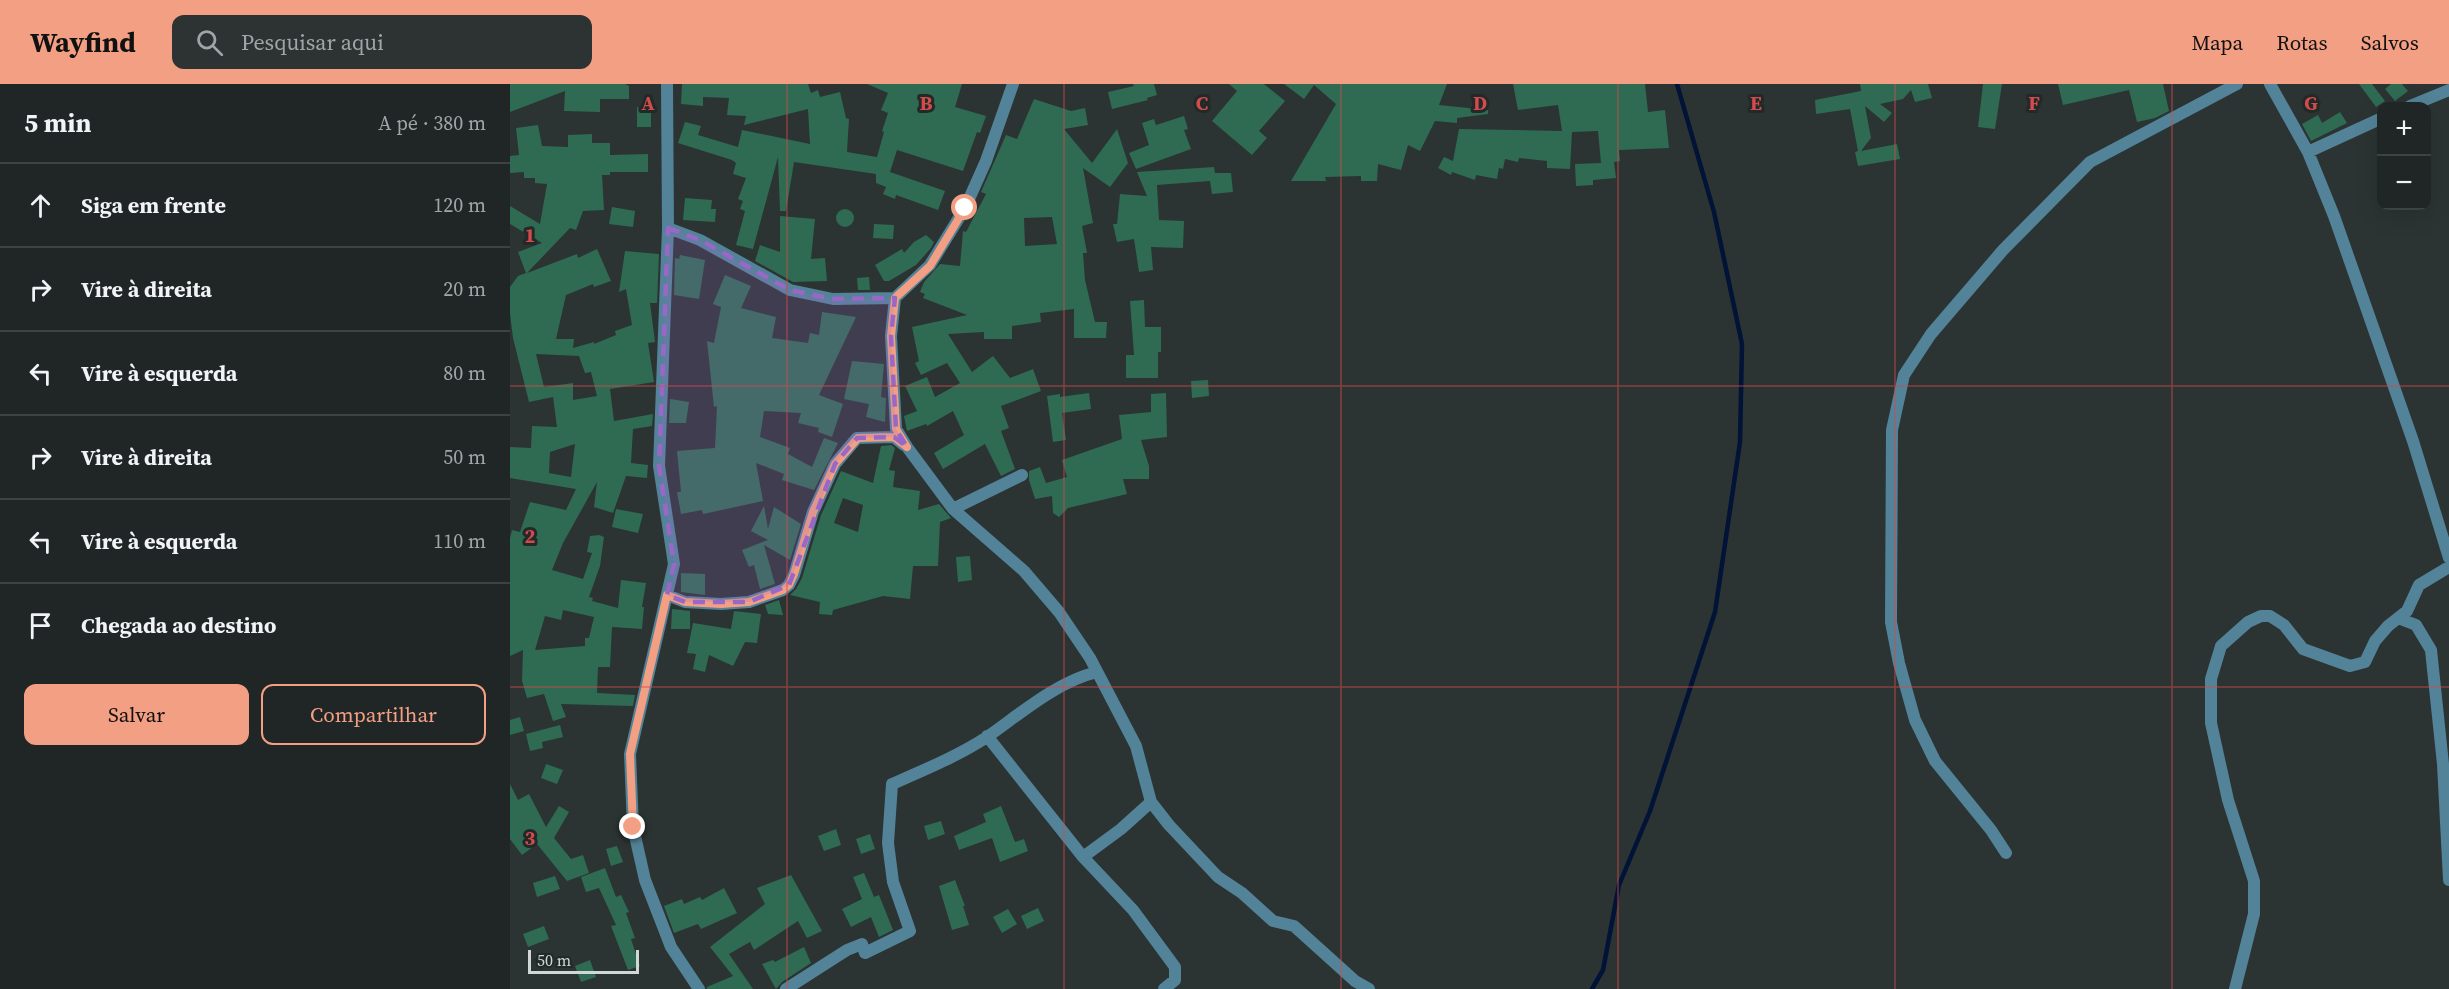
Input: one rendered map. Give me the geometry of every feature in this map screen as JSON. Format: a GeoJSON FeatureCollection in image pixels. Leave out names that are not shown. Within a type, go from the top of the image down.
{"type":"FeatureCollection","features":[{"type":"Feature","properties":{"kind":"street"},"geometry":{"type":"LineString","coordinates":[[667,84],[668,228],[659,466],[674,564],[630,754],[633,827],[645,880],[670,947],[699,989]]}},
{"type":"Feature","properties":{"kind":"street"},"geometry":{"type":"LineString","coordinates":[[668,228],[700,240],[790,290],[833,299],[895,298],[930,266],[965,208],[986,161],[1013,84]]}},
{"type":"Feature","properties":{"kind":"street"},"geometry":{"type":"LineString","coordinates":[[2006,853],[1991,830],[1935,761],[1915,720],[1899,663],[1891,622],[1892,430],[1904,375],[1931,334],[2003,249],[2090,162],[2236,84]]}},
{"type":"Feature","properties":{"kind":"street"},"geometry":{"type":"LineString","coordinates":[[2270,84],[2308,152],[2379,342],[2413,441],[2449,558]]}},
{"type":"Feature","properties":{"kind":"street"},"geometry":{"type":"LineString","coordinates":[[2420,102],[2449,90]]}},
{"type":"Feature","properties":{"kind":"street"},"geometry":{"type":"LineString","coordinates":[[2308,152],[2377,120]]}},
{"type":"Feature","properties":{"kind":"street"},"geometry":{"type":"LineString","coordinates":[[895,298],[891,336],[896,429],[907,447],[953,509],[1024,571],[1059,612],[1097,672],[1136,746],[1151,802],[1169,825],[1218,877],[1273,921],[1294,926],[1355,981],[1369,989]]}},
{"type":"Feature","properties":{"kind":"street"},"geometry":{"type":"LineString","coordinates":[[667,595],[685,602],[721,604],[749,602],[783,590],[789,585],[794,574],[813,512],[835,464],[858,438],[894,437],[907,447]]}},
{"type":"Feature","properties":{"kind":"street"},"geometry":{"type":"LineString","coordinates":[[953,509],[1023,475]]}},
{"type":"Feature","properties":{"kind":"street"},"geometry":{"type":"LineString","coordinates":[[2235,989],[2254,915],[2254,881],[2228,800],[2211,723],[2211,679],[2222,646],[2248,622],[2261,616],[2270,616],[2284,625],[2303,649],[2350,666],[2365,662],[2375,642],[2407,611],[2419,585],[2449,567]]}},
{"type":"Feature","properties":{"kind":"street"},"geometry":{"type":"LineString","coordinates":[[2398,618],[2416,625],[2431,650],[2443,764],[2449,880]]}},
{"type":"Feature","properties":{"kind":"street"},"geometry":{"type":"LineString","coordinates":[[786,989],[847,950],[862,944],[865,953],[910,931],[893,882],[888,843],[892,784],[938,764],[987,736],[1002,723],[1080,676],[1097,672]]}},
{"type":"Feature","properties":{"kind":"street"},"geometry":{"type":"LineString","coordinates":[[987,736],[1083,857],[1133,910],[1175,967],[1175,980],[1164,989]]}},
{"type":"Feature","properties":{"kind":"street"},"geometry":{"type":"LineString","coordinates":[[1083,857],[1151,802]]}},
{"type":"Feature","properties":{"kind":"highlighted area"},"geometry":{"type":"Polygon","coordinates":[[[668,228],[700,240],[790,290],[833,299],[895,298],[891,336],[896,429],[907,447],[894,437],[857,438],[835,464],[789,585],[749,602],[685,602],[667,595],[674,564],[659,466],[668,228]]]}},
{"type":"Feature","properties":{"kind":"building"},"geometry":{"type":"Polygon","coordinates":[[[510,84],[625,84],[629,86],[629,99],[600,99],[600,112],[564,111],[565,91],[510,112],[510,84]]]}},
{"type":"Feature","properties":{"kind":"building"},"geometry":{"type":"Polygon","coordinates":[[[682,84],[808,84],[811,93],[818,90],[820,97],[840,92],[846,118],[849,119],[847,152],[877,157],[888,113],[881,110],[888,93],[867,84],[962,84],[955,107],[986,116],[980,133],[977,132],[963,171],[897,150],[890,172],[945,191],[938,210],[896,195],[895,199],[883,194],[886,187],[876,183],[876,174],[794,162],[786,211],[780,211],[778,157],[753,249],[736,245],[745,211],[740,209],[743,201],[738,199],[746,178],[733,174],[736,163],[732,160],[678,143],[685,122],[701,126],[698,135],[738,147],[742,130],[810,144],[808,109],[744,125],[746,116],[727,115],[729,98],[703,97],[703,106],[681,104],[682,84]]]}},
{"type":"Feature","properties":{"kind":"building"},"geometry":{"type":"Polygon","coordinates":[[[1133,84],[1154,84],[1157,95],[1147,98],[1148,100],[1112,109],[1108,92],[1134,86],[1133,84]]]}},
{"type":"Feature","properties":{"kind":"building"},"geometry":{"type":"Polygon","coordinates":[[[1229,84],[1264,84],[1285,101],[1259,131],[1267,138],[1252,155],[1212,121],[1237,91],[1229,84]]]}},
{"type":"Feature","properties":{"kind":"building"},"geometry":{"type":"Polygon","coordinates":[[[1284,84],[1447,84],[1439,105],[1488,110],[1488,114],[1457,118],[1457,123],[1435,121],[1420,151],[1408,145],[1401,170],[1378,164],[1377,181],[1361,181],[1361,176],[1325,177],[1326,181],[1291,181],[1336,104],[1314,85],[1304,99],[1284,84]]]}},
{"type":"Feature","properties":{"kind":"building"},"geometry":{"type":"Polygon","coordinates":[[[1513,84],[1645,84],[1648,112],[1665,110],[1669,148],[1619,150],[1620,161],[1614,162],[1616,178],[1593,180],[1593,185],[1576,186],[1575,164],[1601,163],[1598,131],[1572,132],[1570,169],[1547,168],[1547,161],[1519,158],[1518,162],[1505,159],[1503,169],[1499,168],[1497,179],[1476,175],[1475,180],[1452,172],[1451,175],[1438,168],[1444,157],[1453,161],[1459,129],[1562,131],[1558,105],[1518,110],[1513,84]]]}},
{"type":"Feature","properties":{"kind":"building"},"geometry":{"type":"Polygon","coordinates":[[[1860,84],[1928,84],[1932,98],[1915,102],[1911,90],[1903,99],[1880,104],[1892,113],[1884,122],[1865,106],[1871,138],[1861,151],[1897,144],[1900,159],[1858,166],[1855,152],[1858,151],[1850,109],[1816,114],[1815,100],[1861,91],[1860,84]]]}},
{"type":"Feature","properties":{"kind":"building"},"geometry":{"type":"Polygon","coordinates":[[[1983,84],[2002,84],[1995,129],[1978,127],[1983,84]]]}},
{"type":"Feature","properties":{"kind":"building"},"geometry":{"type":"Polygon","coordinates":[[[2058,84],[2163,84],[2169,111],[2155,118],[2137,122],[2129,90],[2063,105],[2058,84]]]}},
{"type":"Feature","properties":{"kind":"building"},"geometry":{"type":"Polygon","coordinates":[[[2359,84],[2372,84],[2385,101],[2377,102],[2376,107],[2359,84]]]}},
{"type":"Feature","properties":{"kind":"building"},"geometry":{"type":"Polygon","coordinates":[[[2391,84],[2402,84],[2408,91],[2395,101],[2385,89],[2391,84]]]}},
{"type":"Feature","properties":{"kind":"building"},"geometry":{"type":"Polygon","coordinates":[[[1034,99],[1071,111],[1085,108],[1088,125],[1064,129],[1092,163],[1117,129],[1128,163],[1110,187],[1083,168],[1093,223],[1082,226],[1087,253],[1083,253],[1085,280],[1095,322],[1107,322],[1106,338],[1074,338],[1074,309],[1040,313],[1041,322],[1012,326],[1012,339],[984,339],[984,332],[948,334],[972,372],[993,356],[1010,378],[1033,369],[1041,391],[1001,406],[1009,428],[1001,431],[1015,469],[1001,476],[985,444],[943,469],[934,453],[964,435],[953,411],[927,426],[926,424],[907,431],[904,416],[917,411],[905,386],[927,377],[935,397],[960,383],[947,363],[921,375],[915,363],[919,361],[912,327],[967,315],[923,298],[925,294],[920,292],[924,282],[940,264],[960,266],[963,231],[966,232],[986,194],[981,192],[1006,135],[1017,139],[1034,99]],[[1052,217],[1024,218],[1025,246],[1057,244],[1052,217]]]}},
{"type":"Feature","properties":{"kind":"building"},"geometry":{"type":"Polygon","coordinates":[[[637,107],[651,111],[651,127],[637,127],[637,107]]]}},
{"type":"Feature","properties":{"kind":"building"},"geometry":{"type":"Polygon","coordinates":[[[2340,112],[2347,123],[2311,141],[2302,124],[2318,115],[2322,123],[2340,112]]]}},
{"type":"Feature","properties":{"kind":"building"},"geometry":{"type":"Polygon","coordinates":[[[1184,116],[1188,129],[1184,130],[1191,149],[1136,169],[1129,153],[1149,145],[1142,123],[1154,119],[1156,125],[1184,116]]]}},
{"type":"Feature","properties":{"kind":"building"},"geometry":{"type":"Polygon","coordinates":[[[538,125],[542,146],[568,147],[568,135],[592,134],[592,143],[610,143],[610,155],[648,154],[648,172],[610,172],[610,175],[602,175],[604,210],[583,211],[576,230],[570,228],[527,273],[577,254],[578,258],[597,249],[611,281],[594,287],[593,284],[566,295],[556,339],[574,339],[573,348],[594,342],[594,344],[616,335],[615,331],[632,325],[626,289],[619,292],[625,251],[659,254],[657,303],[650,303],[655,342],[648,343],[654,382],[610,389],[614,421],[653,414],[652,426],[633,429],[631,463],[648,465],[647,478],[626,476],[613,513],[594,507],[597,482],[563,543],[552,570],[583,579],[592,553],[587,552],[590,536],[599,535],[604,537],[600,566],[589,597],[593,598],[592,601],[618,608],[621,580],[646,583],[642,607],[644,607],[642,629],[612,627],[610,667],[598,667],[597,693],[635,695],[633,706],[561,704],[566,717],[553,721],[544,694],[527,698],[522,681],[523,650],[510,656],[510,538],[512,530],[520,532],[530,502],[566,510],[576,489],[510,478],[510,447],[531,448],[532,426],[557,427],[553,397],[529,402],[513,338],[510,287],[518,276],[526,273],[518,252],[542,243],[510,224],[510,206],[540,224],[547,184],[535,183],[535,178],[524,178],[524,172],[510,173],[510,156],[519,155],[516,128],[538,125]],[[536,354],[544,387],[573,383],[573,400],[597,396],[591,372],[585,373],[579,356],[536,354]],[[575,444],[550,452],[549,473],[571,477],[575,444]],[[563,610],[561,620],[545,616],[535,650],[585,646],[585,638],[589,638],[594,617],[563,610]]]}},
{"type":"Feature","properties":{"kind":"building"},"geometry":{"type":"Polygon","coordinates":[[[1214,167],[1215,173],[1231,173],[1233,192],[1212,194],[1210,181],[1157,185],[1159,220],[1184,221],[1183,248],[1151,247],[1153,270],[1139,272],[1134,239],[1117,242],[1113,224],[1117,224],[1120,194],[1147,196],[1137,172],[1214,167]]]}},
{"type":"Feature","properties":{"kind":"building"},"geometry":{"type":"Polygon","coordinates":[[[685,198],[712,200],[711,209],[716,209],[715,222],[683,220],[685,198]]]}},
{"type":"Feature","properties":{"kind":"building"},"geometry":{"type":"Polygon","coordinates":[[[612,207],[635,211],[633,227],[609,224],[612,207]]]}},
{"type":"Feature","properties":{"kind":"building"},"geometry":{"type":"Polygon","coordinates":[[[841,209],[849,209],[854,214],[852,225],[841,227],[836,222],[836,214],[841,209]]]}},
{"type":"Feature","properties":{"kind":"building"},"geometry":{"type":"Polygon","coordinates":[[[780,216],[815,219],[811,259],[825,258],[827,281],[793,282],[755,261],[760,245],[780,252],[780,216]]]}},
{"type":"Feature","properties":{"kind":"building"},"geometry":{"type":"Polygon","coordinates":[[[874,224],[894,225],[893,239],[873,238],[874,224]]]}},
{"type":"Feature","properties":{"kind":"building"},"geometry":{"type":"Polygon","coordinates":[[[926,235],[934,242],[916,265],[889,281],[884,281],[875,265],[902,249],[904,253],[914,242],[926,235]]]}},
{"type":"Feature","properties":{"kind":"building"},"geometry":{"type":"Polygon","coordinates":[[[680,255],[705,260],[699,299],[674,295],[675,258],[679,259],[680,255]]]}},
{"type":"Feature","properties":{"kind":"building"},"geometry":{"type":"Polygon","coordinates":[[[725,275],[751,286],[741,308],[776,317],[772,338],[808,343],[810,333],[819,335],[822,312],[856,317],[819,395],[843,404],[832,437],[818,432],[819,428],[798,423],[801,413],[764,411],[760,437],[790,448],[788,454],[812,467],[824,438],[838,443],[814,490],[782,480],[784,474],[756,463],[763,501],[703,514],[702,510],[681,514],[677,492],[681,492],[677,451],[715,448],[717,406],[714,407],[707,341],[714,343],[721,307],[713,304],[725,275]]]}},
{"type":"Feature","properties":{"kind":"building"},"geometry":{"type":"Polygon","coordinates":[[[869,277],[870,290],[858,290],[857,278],[869,277]]]}},
{"type":"Feature","properties":{"kind":"building"},"geometry":{"type":"Polygon","coordinates":[[[1144,300],[1145,327],[1161,327],[1158,378],[1126,378],[1126,355],[1134,355],[1130,301],[1144,300]]]}},
{"type":"Feature","properties":{"kind":"building"},"geometry":{"type":"Polygon","coordinates":[[[852,361],[884,364],[881,397],[886,398],[885,422],[866,417],[869,404],[844,399],[852,361]]]}},
{"type":"Feature","properties":{"kind":"building"},"geometry":{"type":"Polygon","coordinates":[[[1208,380],[1209,396],[1192,398],[1191,381],[1208,380]]]}},
{"type":"Feature","properties":{"kind":"building"},"geometry":{"type":"Polygon","coordinates":[[[1089,393],[1091,409],[1062,413],[1066,440],[1053,442],[1047,396],[1060,394],[1060,397],[1089,393]]]}},
{"type":"Feature","properties":{"kind":"building"},"geometry":{"type":"Polygon","coordinates":[[[1166,393],[1167,437],[1141,440],[1149,466],[1149,479],[1123,479],[1127,494],[1068,508],[1059,517],[1053,513],[1052,496],[1035,499],[1029,480],[1029,471],[1040,467],[1046,483],[1067,477],[1062,460],[1122,439],[1119,415],[1151,412],[1151,394],[1166,393]]]}},
{"type":"Feature","properties":{"kind":"building"},"geometry":{"type":"Polygon","coordinates":[[[670,399],[689,402],[686,423],[669,423],[670,399]]]}},
{"type":"Feature","properties":{"kind":"building"},"geometry":{"type":"Polygon","coordinates":[[[891,445],[895,448],[889,470],[895,471],[893,487],[920,491],[918,510],[939,504],[951,518],[940,522],[938,566],[913,566],[910,599],[883,596],[833,610],[832,615],[819,614],[820,602],[790,595],[802,578],[821,515],[841,471],[873,483],[881,446],[891,445]],[[843,498],[834,523],[858,532],[863,505],[843,498]]]}},
{"type":"Feature","properties":{"kind":"building"},"geometry":{"type":"Polygon","coordinates":[[[764,506],[768,529],[774,507],[801,524],[790,560],[764,545],[775,584],[760,589],[754,565],[749,567],[742,550],[768,540],[751,531],[764,506]]]}},
{"type":"Feature","properties":{"kind":"building"},"geometry":{"type":"Polygon","coordinates":[[[616,509],[643,514],[638,533],[612,527],[616,509]]]}},
{"type":"Feature","properties":{"kind":"building"},"geometry":{"type":"Polygon","coordinates":[[[970,556],[972,580],[958,582],[956,557],[970,556]]]}},
{"type":"Feature","properties":{"kind":"building"},"geometry":{"type":"Polygon","coordinates":[[[681,573],[705,574],[705,595],[681,592],[681,573]]]}},
{"type":"Feature","properties":{"kind":"building"},"geometry":{"type":"Polygon","coordinates":[[[779,600],[783,615],[768,614],[765,605],[779,600]]]}},
{"type":"Feature","properties":{"kind":"building"},"geometry":{"type":"Polygon","coordinates":[[[672,609],[690,611],[690,629],[671,629],[672,609]]]}},
{"type":"Feature","properties":{"kind":"building"},"geometry":{"type":"Polygon","coordinates":[[[734,611],[761,614],[757,643],[745,642],[733,666],[709,655],[705,672],[693,669],[696,654],[687,653],[693,623],[731,629],[734,611]]]}},
{"type":"Feature","properties":{"kind":"building"},"geometry":{"type":"Polygon","coordinates":[[[520,717],[524,731],[510,735],[510,720],[520,717]]]}},
{"type":"Feature","properties":{"kind":"building"},"geometry":{"type":"Polygon","coordinates":[[[560,725],[563,737],[542,742],[543,748],[530,751],[526,734],[560,725]]]}},
{"type":"Feature","properties":{"kind":"building"},"geometry":{"type":"Polygon","coordinates":[[[546,764],[563,770],[557,784],[541,778],[546,764]]]}},
{"type":"Feature","properties":{"kind":"building"},"geometry":{"type":"Polygon","coordinates":[[[510,784],[518,800],[529,794],[546,827],[559,806],[569,812],[554,838],[571,859],[583,855],[589,873],[567,881],[537,844],[522,855],[510,839],[510,784]]]}},
{"type":"Feature","properties":{"kind":"building"},"geometry":{"type":"Polygon","coordinates":[[[1001,806],[1015,842],[1024,839],[1028,851],[1000,862],[992,838],[959,850],[954,836],[986,822],[983,814],[1001,806]]]}},
{"type":"Feature","properties":{"kind":"building"},"geometry":{"type":"Polygon","coordinates":[[[941,821],[945,834],[928,840],[924,826],[941,821]]]}},
{"type":"Feature","properties":{"kind":"building"},"geometry":{"type":"Polygon","coordinates":[[[836,829],[841,845],[824,851],[818,836],[836,829]]]}},
{"type":"Feature","properties":{"kind":"building"},"geometry":{"type":"Polygon","coordinates":[[[870,834],[875,849],[861,854],[856,839],[870,834]]]}},
{"type":"Feature","properties":{"kind":"building"},"geometry":{"type":"Polygon","coordinates":[[[617,846],[623,862],[611,866],[606,849],[617,846]]]}},
{"type":"Feature","properties":{"kind":"building"},"geometry":{"type":"Polygon","coordinates":[[[605,868],[616,897],[621,895],[629,912],[626,913],[635,938],[631,939],[640,966],[628,970],[611,926],[616,925],[599,888],[586,892],[581,877],[605,868]]]}},
{"type":"Feature","properties":{"kind":"building"},"geometry":{"type":"Polygon","coordinates":[[[864,873],[874,897],[879,895],[893,930],[879,937],[871,917],[851,927],[842,909],[862,899],[853,877],[864,873]]]}},
{"type":"Feature","properties":{"kind":"building"},"geometry":{"type":"Polygon","coordinates":[[[791,875],[822,931],[807,938],[798,921],[754,950],[750,942],[729,954],[753,989],[707,989],[733,976],[710,947],[765,904],[757,888],[791,875]]]}},
{"type":"Feature","properties":{"kind":"building"},"geometry":{"type":"Polygon","coordinates":[[[555,876],[560,889],[537,897],[533,883],[555,876]]]}},
{"type":"Feature","properties":{"kind":"building"},"geometry":{"type":"Polygon","coordinates":[[[955,880],[965,906],[963,906],[969,925],[952,930],[939,886],[955,880]]]}},
{"type":"Feature","properties":{"kind":"building"},"geometry":{"type":"Polygon","coordinates":[[[724,888],[737,913],[701,929],[698,924],[674,933],[664,906],[682,899],[684,904],[700,897],[702,900],[724,888]]]}},
{"type":"Feature","properties":{"kind":"building"},"geometry":{"type":"Polygon","coordinates":[[[1038,908],[1044,921],[1027,929],[1021,916],[1038,908]]]}},
{"type":"Feature","properties":{"kind":"building"},"geometry":{"type":"Polygon","coordinates":[[[1008,909],[1017,924],[1002,933],[993,917],[1008,909]]]}},
{"type":"Feature","properties":{"kind":"building"},"geometry":{"type":"Polygon","coordinates":[[[544,926],[549,939],[528,947],[523,934],[544,926]]]}},
{"type":"Feature","properties":{"kind":"building"},"geometry":{"type":"Polygon","coordinates":[[[804,947],[811,963],[782,982],[776,989],[762,964],[773,960],[775,962],[804,947]]]}},
{"type":"Feature","properties":{"kind":"building"},"geometry":{"type":"Polygon","coordinates":[[[590,960],[596,977],[581,982],[575,966],[590,960]]]}},
{"type":"Feature","properties":{"kind":"waterway"},"geometry":{"type":"LineString","coordinates":[[1592,989],[1603,970],[1619,885],[1650,811],[1715,612],[1740,442],[1742,344],[1714,212],[1677,84]]}},
{"type":"Feature","properties":{"kind":"route"},"geometry":{"type":"LineString","coordinates":[[633,827],[630,754],[667,595],[685,602],[721,604],[749,602],[783,590],[789,585],[794,574],[813,512],[835,464],[858,438],[894,437],[907,447],[896,429],[891,336],[895,298],[930,266],[965,208]]}}]}
